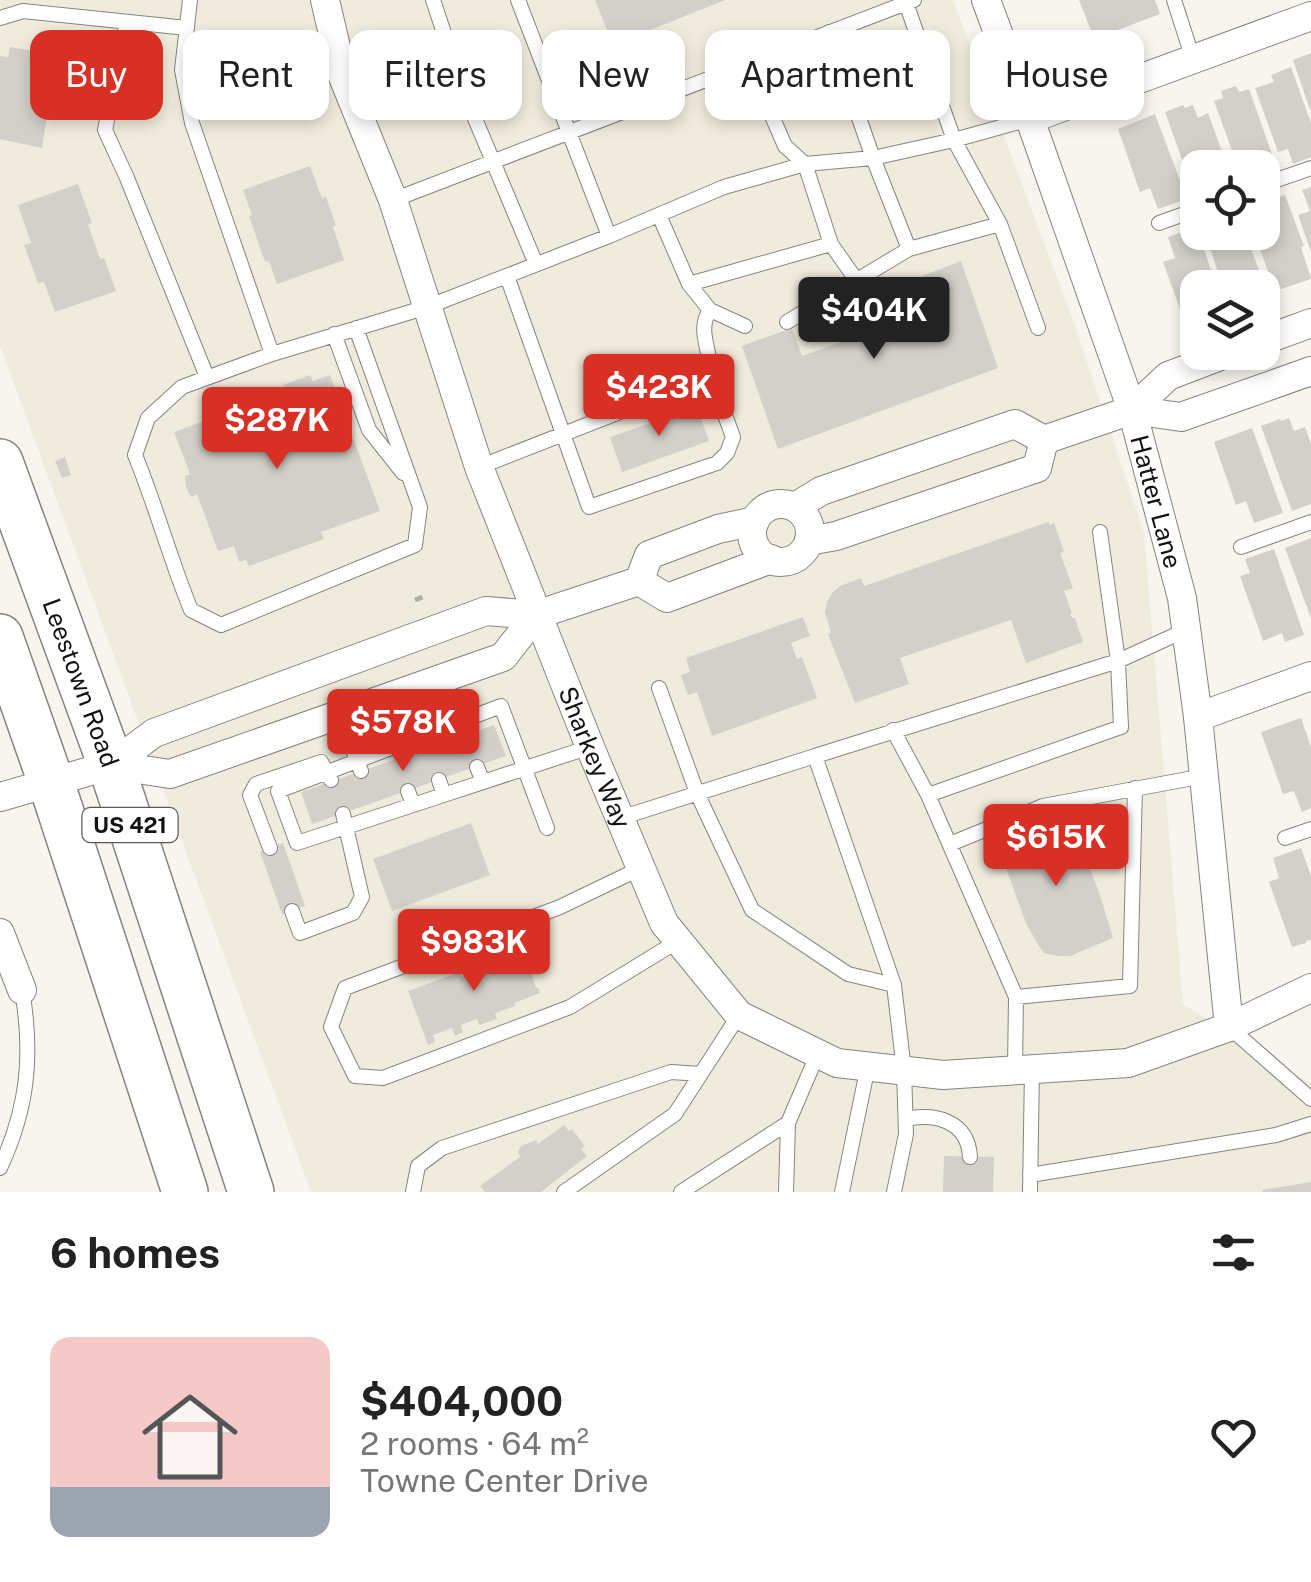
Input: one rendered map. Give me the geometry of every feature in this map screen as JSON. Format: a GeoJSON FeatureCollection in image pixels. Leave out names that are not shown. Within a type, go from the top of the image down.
{"type":"FeatureCollection","features":[{"type":"Feature","properties":{"kind":"main road","name":"Leestown Road"},"geometry":{"type":"LineString","coordinates":[[0,462],[110,766],[251,1192]]}},
{"type":"Feature","properties":{"kind":"main road","name":"US 421"},"geometry":{"type":"LineString","coordinates":[[0,637],[185,1192]]}},
{"type":"Feature","properties":{"kind":"street","name":"Sharkey Way"},"geometry":{"type":"LineString","coordinates":[[325,0],[343,77],[393,200],[479,467],[536,615],[664,923],[739,1016],[837,1062],[943,1075],[1128,1064],[1229,1026],[1311,988]]}},
{"type":"Feature","properties":{"kind":"street","name":"Hatter Lane"},"geometry":{"type":"LineString","coordinates":[[986,0],[997,30]]}},
{"type":"Feature","properties":{"kind":"street"},"geometry":{"type":"LineString","coordinates":[[1144,77],[1311,16]]}},
{"type":"Feature","properties":{"kind":"street","name":"Hatter Lane"},"geometry":{"type":"LineString","coordinates":[[1030,120],[1132,410],[1182,598],[1229,1026]]}},
{"type":"Feature","properties":{"kind":"street"},"geometry":{"type":"LineString","coordinates":[[1280,334],[1311,323]]}},
{"type":"Feature","properties":{"kind":"street"},"geometry":{"type":"LineString","coordinates":[[795,507],[822,491],[1015,424],[1044,440],[1132,410],[1168,376],[1184,370]]}},
{"type":"Feature","properties":{"kind":"street"},"geometry":{"type":"LineString","coordinates":[[1132,410],[1181,417],[1311,371]]}},
{"type":"Feature","properties":{"kind":"street"},"geometry":{"type":"LineString","coordinates":[[809,542],[1037,468],[1044,440]]}},
{"type":"Feature","properties":{"kind":"street"},"geometry":{"type":"LineString","coordinates":[[770,506],[795,507],[808,522],[809,542],[805,550],[790,560],[771,559],[757,548],[754,521],[770,506]]}},
{"type":"Feature","properties":{"kind":"street"},"geometry":{"type":"LineString","coordinates":[[0,798],[110,766],[154,733],[486,611],[536,615],[638,581],[649,556],[718,529],[754,521]]}},
{"type":"Feature","properties":{"kind":"street"},"geometry":{"type":"LineString","coordinates":[[638,581],[667,598],[771,559]]}},
{"type":"Feature","properties":{"kind":"street"},"geometry":{"type":"LineString","coordinates":[[110,766],[170,774],[503,656],[536,615]]}},
{"type":"Feature","properties":{"kind":"street"},"geometry":{"type":"LineString","coordinates":[[1198,718],[1311,676]]}},
{"type":"Feature","properties":{"kind":"street"},"geometry":{"type":"LineString","coordinates":[[0,933],[22,990]]}},
{"type":"Feature","properties":{"kind":"lane"},"geometry":{"type":"LineString","coordinates":[[190,0],[182,70],[192,123],[272,354]]}},
{"type":"Feature","properties":{"kind":"lane"},"geometry":{"type":"LineString","coordinates":[[434,0],[463,90],[536,264]]}},
{"type":"Feature","properties":{"kind":"lane"},"geometry":{"type":"LineString","coordinates":[[518,0],[610,236]]}},
{"type":"Feature","properties":{"kind":"lane"},"geometry":{"type":"LineString","coordinates":[[1174,0],[1193,59]]}},
{"type":"Feature","properties":{"kind":"lane"},"geometry":{"type":"LineString","coordinates":[[834,30],[910,2],[954,140],[1000,224],[1038,328]]}},
{"type":"Feature","properties":{"kind":"lane"},"geometry":{"type":"LineString","coordinates":[[0,18],[23,11],[187,28]]}},
{"type":"Feature","properties":{"kind":"lane"},"geometry":{"type":"LineString","coordinates":[[128,22],[105,130],[208,378]]}},
{"type":"Feature","properties":{"kind":"lane"},"geometry":{"type":"LineString","coordinates":[[393,200],[705,80]]}},
{"type":"Feature","properties":{"kind":"lane"},"geometry":{"type":"LineString","coordinates":[[774,120],[785,146],[805,164],[831,244],[858,282]]}},
{"type":"Feature","properties":{"kind":"lane"},"geometry":{"type":"LineString","coordinates":[[860,120],[909,249]]}},
{"type":"Feature","properties":{"kind":"lane"},"geometry":{"type":"LineString","coordinates":[[356,328],[420,507],[416,545],[221,626],[191,610],[135,454],[148,418],[182,387],[272,354],[334,334],[426,307],[724,188],[805,164],[873,158],[1026,120]]}},
{"type":"Feature","properties":{"kind":"lane"},"geometry":{"type":"LineString","coordinates":[[1280,179],[1311,168]]}},
{"type":"Feature","properties":{"kind":"lane"},"geometry":{"type":"LineString","coordinates":[[1159,223],[1180,215]]}},
{"type":"Feature","properties":{"kind":"lane"},"geometry":{"type":"LineString","coordinates":[[659,216],[689,284],[710,310],[746,326]]}},
{"type":"Feature","properties":{"kind":"lane"},"geometry":{"type":"LineString","coordinates":[[787,322],[909,249],[1000,224]]}},
{"type":"Feature","properties":{"kind":"lane"},"geometry":{"type":"LineString","coordinates":[[689,284],[831,244]]}},
{"type":"Feature","properties":{"kind":"lane"},"geometry":{"type":"LineString","coordinates":[[479,467],[562,434],[676,390],[694,387],[708,390],[720,400],[733,436],[727,453],[716,463],[588,507],[562,434],[507,276]]}},
{"type":"Feature","properties":{"kind":"lane"},"geometry":{"type":"LineString","coordinates":[[708,390],[710,368],[703,328],[710,310]]}},
{"type":"Feature","properties":{"kind":"lane"},"geometry":{"type":"LineString","coordinates":[[334,334],[369,430],[412,485]]}},
{"type":"Feature","properties":{"kind":"lane"},"geometry":{"type":"LineString","coordinates":[[1241,547],[1311,522]]}},
{"type":"Feature","properties":{"kind":"lane"},"geometry":{"type":"LineString","coordinates":[[928,795],[1121,727],[1118,661],[1100,532]]}},
{"type":"Feature","properties":{"kind":"lane"},"geometry":{"type":"LineString","coordinates":[[620,818],[1118,661],[1186,630]]}},
{"type":"Feature","properties":{"kind":"lane"},"geometry":{"type":"LineString","coordinates":[[659,688],[697,793],[752,910],[848,974],[894,984]]}},
{"type":"Feature","properties":{"kind":"lane"},"geometry":{"type":"LineString","coordinates":[[547,828],[525,768],[501,706],[462,729],[278,792],[297,843],[345,820],[442,787],[482,782],[525,768],[590,747]]}},
{"type":"Feature","properties":{"kind":"lane"},"geometry":{"type":"LineString","coordinates":[[339,714],[359,766]]}},
{"type":"Feature","properties":{"kind":"lane"},"geometry":{"type":"LineString","coordinates":[[893,730],[928,795],[1016,997],[1030,1192]]}},
{"type":"Feature","properties":{"kind":"lane"},"geometry":{"type":"LineString","coordinates":[[815,756],[894,984],[906,1118],[894,1192]]}},
{"type":"Feature","properties":{"kind":"lane"},"geometry":{"type":"LineString","coordinates":[[270,848],[250,795],[256,784],[321,762],[330,777]]}},
{"type":"Feature","properties":{"kind":"lane"},"geometry":{"type":"LineString","coordinates":[[477,767],[482,782]]}},
{"type":"Feature","properties":{"kind":"lane"},"geometry":{"type":"LineString","coordinates":[[950,844],[1044,806],[1204,776]]}},
{"type":"Feature","properties":{"kind":"lane"},"geometry":{"type":"LineString","coordinates":[[1016,997],[1130,986],[1136,788]]}},
{"type":"Feature","properties":{"kind":"lane"},"geometry":{"type":"LineString","coordinates":[[292,911],[300,933],[353,912],[362,897],[345,820]]}},
{"type":"Feature","properties":{"kind":"lane"},"geometry":{"type":"LineString","coordinates":[[1285,838],[1311,829]]}},
{"type":"Feature","properties":{"kind":"lane"},"geometry":{"type":"LineString","coordinates":[[641,868],[560,907],[345,988],[332,1027],[355,1076],[384,1078],[570,1007],[678,940]]}},
{"type":"Feature","properties":{"kind":"lane"},"geometry":{"type":"LineString","coordinates":[[0,1168],[15,1133],[29,1061],[22,990]]}},
{"type":"Feature","properties":{"kind":"lane"},"geometry":{"type":"LineString","coordinates":[[564,1192],[675,1114],[739,1016]]}},
{"type":"Feature","properties":{"kind":"lane"},"geometry":{"type":"LineString","coordinates":[[1229,1026],[1311,1099]]}},
{"type":"Feature","properties":{"kind":"lane"},"geometry":{"type":"LineString","coordinates":[[786,1192],[788,1123],[818,1053]]}},
{"type":"Feature","properties":{"kind":"lane"},"geometry":{"type":"LineString","coordinates":[[842,1192],[868,1066]]}},
{"type":"Feature","properties":{"kind":"lane"},"geometry":{"type":"LineString","coordinates":[[413,1192],[418,1166],[442,1148],[671,1072],[701,1074]]}},
{"type":"Feature","properties":{"kind":"lane"},"geometry":{"type":"LineString","coordinates":[[906,1118],[927,1114],[954,1124],[969,1141],[970,1156]]}},
{"type":"Feature","properties":{"kind":"lane"},"geometry":{"type":"LineString","coordinates":[[681,1192],[788,1123]]}},
{"type":"Feature","properties":{"kind":"lane"},"geometry":{"type":"LineString","coordinates":[[1030,1175],[1276,1135],[1311,1124]]}},
{"type":"Feature","properties":{"kind":"path"},"geometry":{"type":"LineString","coordinates":[[415,600],[424,597]]}},
{"type":"Feature","properties":{"kind":"shaded area"},"geometry":{"type":"Polygon","coordinates":[[[0,0],[953,0],[970,45],[970,120],[998,120],[1075,325],[1144,532],[1183,1004],[1311,1084],[1311,1192],[311,1192],[0,346],[0,0]]]}},
{"type":"Feature","properties":{"kind":"building"},"geometry":{"type":"Polygon","coordinates":[[[595,0],[725,0],[650,30],[607,30],[595,0]]]}},
{"type":"Feature","properties":{"kind":"building"},"geometry":{"type":"Polygon","coordinates":[[[1079,0],[1155,0],[1160,14],[1118,30],[1091,30],[1079,0]]]}},
{"type":"Feature","properties":{"kind":"building"},"geometry":{"type":"Polygon","coordinates":[[[10,47],[30,50],[30,120],[46,120],[42,148],[0,139],[0,56],[8,57],[10,47]]]}},
{"type":"Feature","properties":{"kind":"building"},"geometry":{"type":"Polygon","coordinates":[[[1311,53],[1311,110],[1310,110],[1293,60],[1311,53]]]}},
{"type":"Feature","properties":{"kind":"building"},"geometry":{"type":"Polygon","coordinates":[[[1291,67],[1311,123],[1311,157],[1293,164],[1288,149],[1277,150],[1255,88],[1274,82],[1271,75],[1291,67]]]}},
{"type":"Feature","properties":{"kind":"building"},"geometry":{"type":"Polygon","coordinates":[[[1236,86],[1239,92],[1249,89],[1271,150],[1232,150],[1214,101],[1223,98],[1221,91],[1236,86]]]}},
{"type":"Feature","properties":{"kind":"building"},"geometry":{"type":"Polygon","coordinates":[[[1193,105],[1198,118],[1208,113],[1221,150],[1180,150],[1180,154],[1165,112],[1193,105]]]}},
{"type":"Feature","properties":{"kind":"building"},"geometry":{"type":"Polygon","coordinates":[[[1155,114],[1180,180],[1180,201],[1158,209],[1150,188],[1140,192],[1118,129],[1155,114]]]}},
{"type":"Feature","properties":{"kind":"building"},"geometry":{"type":"Polygon","coordinates":[[[310,166],[322,198],[326,197],[344,260],[277,284],[269,261],[265,262],[243,190],[310,166]]]}},
{"type":"Feature","properties":{"kind":"building"},"geometry":{"type":"Polygon","coordinates":[[[78,184],[100,259],[104,258],[116,291],[55,312],[44,282],[38,283],[24,245],[31,243],[18,205],[78,184]]]}},
{"type":"Feature","properties":{"kind":"building"},"geometry":{"type":"Polygon","coordinates":[[[1311,187],[1311,252],[1298,215],[1310,211],[1302,190],[1311,187]]]}},
{"type":"Feature","properties":{"kind":"building"},"geometry":{"type":"Polygon","coordinates":[[[1285,195],[1304,246],[1301,247],[1311,279],[1280,289],[1280,270],[1268,270],[1260,250],[1280,250],[1280,197],[1285,195]]]}},
{"type":"Feature","properties":{"kind":"building"},"geometry":{"type":"Polygon","coordinates":[[[1180,233],[1180,250],[1204,250],[1211,270],[1180,270],[1180,309],[1163,262],[1175,258],[1168,237],[1180,233]]]}},
{"type":"Feature","properties":{"kind":"building"},"geometry":{"type":"Polygon","coordinates":[[[1211,250],[1251,250],[1259,270],[1217,270],[1211,250]]]}},
{"type":"Feature","properties":{"kind":"building"},"geometry":{"type":"Polygon","coordinates":[[[961,261],[998,368],[778,449],[742,346],[792,328],[802,356],[913,316],[902,284],[961,261]]]}},
{"type":"Feature","properties":{"kind":"building"},"geometry":{"type":"Polygon","coordinates":[[[310,375],[313,381],[330,375],[380,511],[321,532],[324,539],[249,566],[246,560],[239,562],[234,546],[218,551],[197,494],[191,497],[186,487],[185,476],[190,474],[174,432],[286,391],[283,385],[310,375]]]}},
{"type":"Feature","properties":{"kind":"building"},"geometry":{"type":"Polygon","coordinates":[[[697,407],[709,441],[622,472],[610,437],[697,407]]]}},
{"type":"Feature","properties":{"kind":"building"},"geometry":{"type":"Polygon","coordinates":[[[1289,418],[1294,431],[1305,427],[1311,444],[1311,504],[1292,511],[1261,426],[1289,418]]]}},
{"type":"Feature","properties":{"kind":"building"},"geometry":{"type":"Polygon","coordinates":[[[1252,428],[1283,513],[1254,523],[1246,501],[1236,505],[1214,442],[1252,428]]]}},
{"type":"Feature","properties":{"kind":"building"},"geometry":{"type":"Polygon","coordinates":[[[65,457],[71,475],[62,478],[55,461],[65,457]]]}},
{"type":"Feature","properties":{"kind":"building"},"geometry":{"type":"Polygon","coordinates":[[[1054,523],[1064,552],[1060,553],[1073,588],[1064,591],[1083,642],[1026,663],[1011,620],[900,658],[909,684],[855,703],[828,634],[831,633],[825,612],[832,593],[861,578],[864,586],[1054,523]]]}},
{"type":"Feature","properties":{"kind":"building"},"geometry":{"type":"Polygon","coordinates":[[[1311,538],[1311,618],[1285,548],[1311,538]]]}},
{"type":"Feature","properties":{"kind":"building"},"geometry":{"type":"Polygon","coordinates":[[[1274,549],[1304,635],[1285,642],[1282,633],[1263,641],[1240,576],[1250,573],[1245,559],[1274,549]]]}},
{"type":"Feature","properties":{"kind":"building"},"geometry":{"type":"Polygon","coordinates":[[[803,617],[810,636],[791,643],[797,659],[802,657],[817,698],[712,736],[697,692],[688,695],[681,675],[690,672],[686,658],[803,617]]]}},
{"type":"Feature","properties":{"kind":"building"},"geometry":{"type":"Polygon","coordinates":[[[1301,718],[1311,747],[1311,808],[1302,812],[1294,791],[1283,794],[1261,732],[1301,718]]]}},
{"type":"Feature","properties":{"kind":"building"},"geometry":{"type":"Polygon","coordinates":[[[494,725],[506,756],[312,824],[301,792],[494,725]]]}},
{"type":"Feature","properties":{"kind":"building"},"geometry":{"type":"Polygon","coordinates":[[[1070,817],[1113,938],[1070,956],[1057,956],[1044,953],[1026,923],[997,844],[1070,817]]]}},
{"type":"Feature","properties":{"kind":"building"},"geometry":{"type":"Polygon","coordinates":[[[471,823],[490,875],[392,911],[373,859],[471,823]]]}},
{"type":"Feature","properties":{"kind":"building"},"geometry":{"type":"Polygon","coordinates":[[[283,843],[305,906],[282,914],[260,852],[283,843]]]}},
{"type":"Feature","properties":{"kind":"building"},"geometry":{"type":"Polygon","coordinates":[[[1301,848],[1311,876],[1311,940],[1292,947],[1269,882],[1279,878],[1273,858],[1301,848]]]}},
{"type":"Feature","properties":{"kind":"building"},"geometry":{"type":"Polygon","coordinates":[[[523,945],[540,993],[495,1013],[497,1019],[479,1025],[477,1019],[461,1025],[463,1032],[455,1036],[452,1028],[433,1035],[435,1042],[428,1045],[408,991],[460,972],[462,977],[477,971],[474,962],[523,945]]]}},
{"type":"Feature","properties":{"kind":"building"},"geometry":{"type":"Polygon","coordinates":[[[564,1125],[585,1146],[581,1149],[587,1156],[541,1192],[485,1192],[480,1186],[520,1157],[521,1146],[536,1140],[538,1144],[564,1125]]]}},
{"type":"Feature","properties":{"kind":"building"},"geometry":{"type":"Polygon","coordinates":[[[944,1156],[994,1157],[993,1192],[943,1192],[944,1156]]]}},
{"type":"Feature","properties":{"kind":"building"},"geometry":{"type":"Polygon","coordinates":[[[1311,1182],[1311,1192],[1262,1190],[1311,1182]]]}}]}
